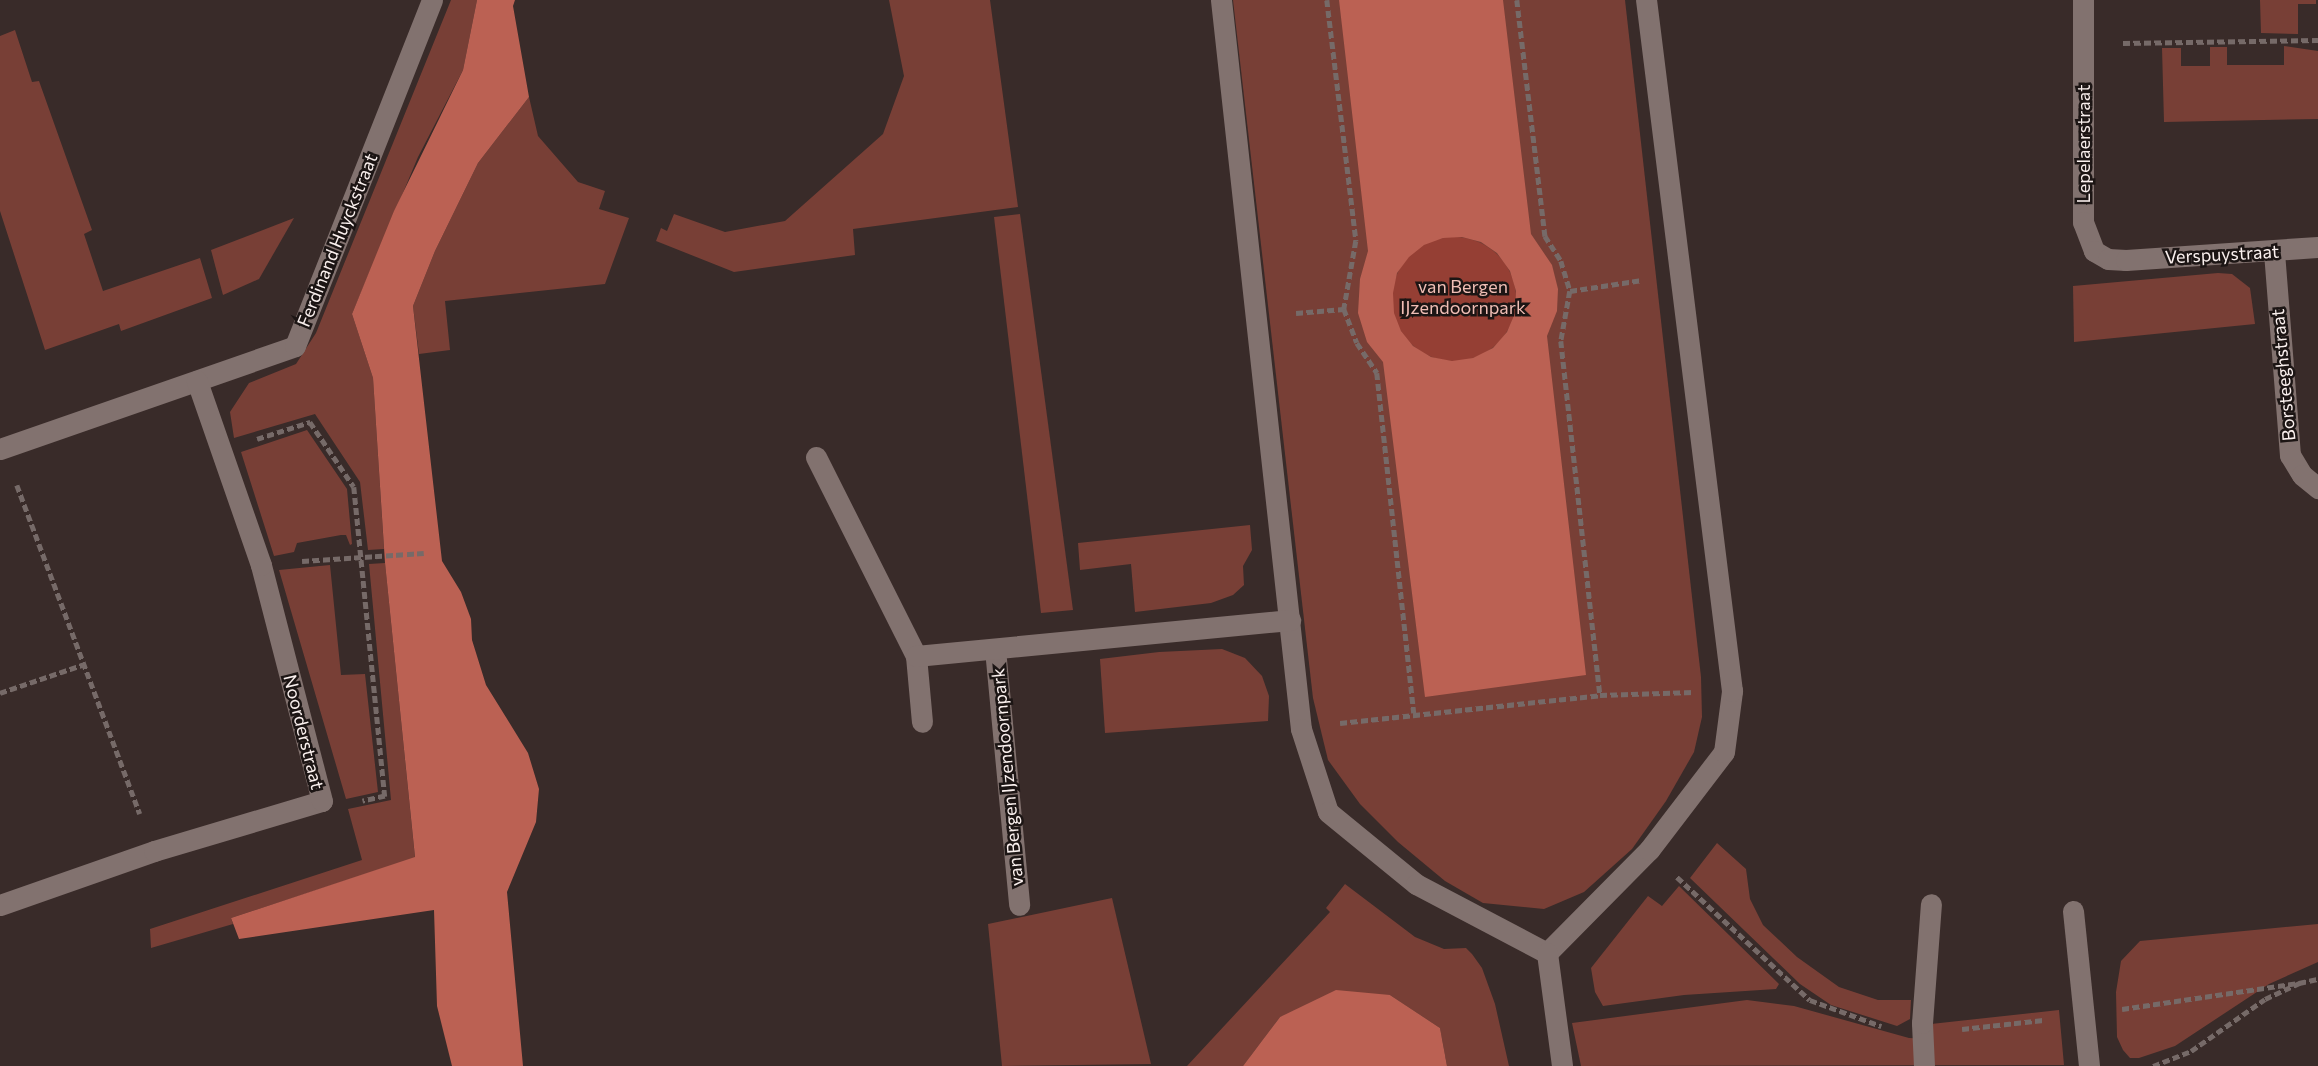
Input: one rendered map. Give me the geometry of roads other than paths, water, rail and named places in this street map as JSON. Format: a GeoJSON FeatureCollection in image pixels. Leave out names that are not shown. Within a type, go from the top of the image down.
{"type":"FeatureCollection","features":[{"type":"Feature","properties":{"kind":"street","name":"Ferdinand Huyckstraat"},"geometry":{"type":"LineString","coordinates":[[2,449],[295,346],[432,0]]}},
{"type":"Feature","properties":{"kind":"street"},"geometry":{"type":"LineString","coordinates":[[1221,0],[1301,729],[1328,812],[1416,884],[1547,953]]}},
{"type":"Feature","properties":{"kind":"street"},"geometry":{"type":"LineString","coordinates":[[1547,953],[1649,850],[1724,752],[1732,691],[1646,0]]}},
{"type":"Feature","properties":{"kind":"street","name":"Lepelaerstraat"},"geometry":{"type":"LineString","coordinates":[[2083,0],[2083,222],[2086,237],[2094,251],[2108,259],[2126,260]]}},
{"type":"Feature","properties":{"kind":"street","name":"Verspuystraat"},"geometry":{"type":"LineString","coordinates":[[2126,260],[2318,247]]}},
{"type":"Feature","properties":{"kind":"street","name":"Borsteeghstraat"},"geometry":{"type":"LineString","coordinates":[[2274,252],[2290,455],[2302,475],[2318,488]]}},
{"type":"Feature","properties":{"kind":"street","name":"Noorderstraat"},"geometry":{"type":"LineString","coordinates":[[0,905],[154,851],[322,802],[261,565],[197,380]]}},
{"type":"Feature","properties":{"kind":"street"},"geometry":{"type":"LineString","coordinates":[[816,457],[916,656],[922,722]]}},
{"type":"Feature","properties":{"kind":"street","name":"van Bergen IJzendoornpark"},"geometry":{"type":"LineString","coordinates":[[916,656],[1290,620]]}},
{"type":"Feature","properties":{"kind":"street","name":"van Bergen IJzendoornpark"},"geometry":{"type":"LineString","coordinates":[[995,649],[1018,905]]}},
{"type":"Feature","properties":{"kind":"street"},"geometry":{"type":"LineString","coordinates":[[1924,1066],[1922,1023],[1931,904]]}},
{"type":"Feature","properties":{"kind":"street"},"geometry":{"type":"LineString","coordinates":[[2073,911],[2090,1066]]}},
{"type":"Feature","properties":{"kind":"street"},"geometry":{"type":"LineString","coordinates":[[1547,953],[1562,1066]]}}]}
